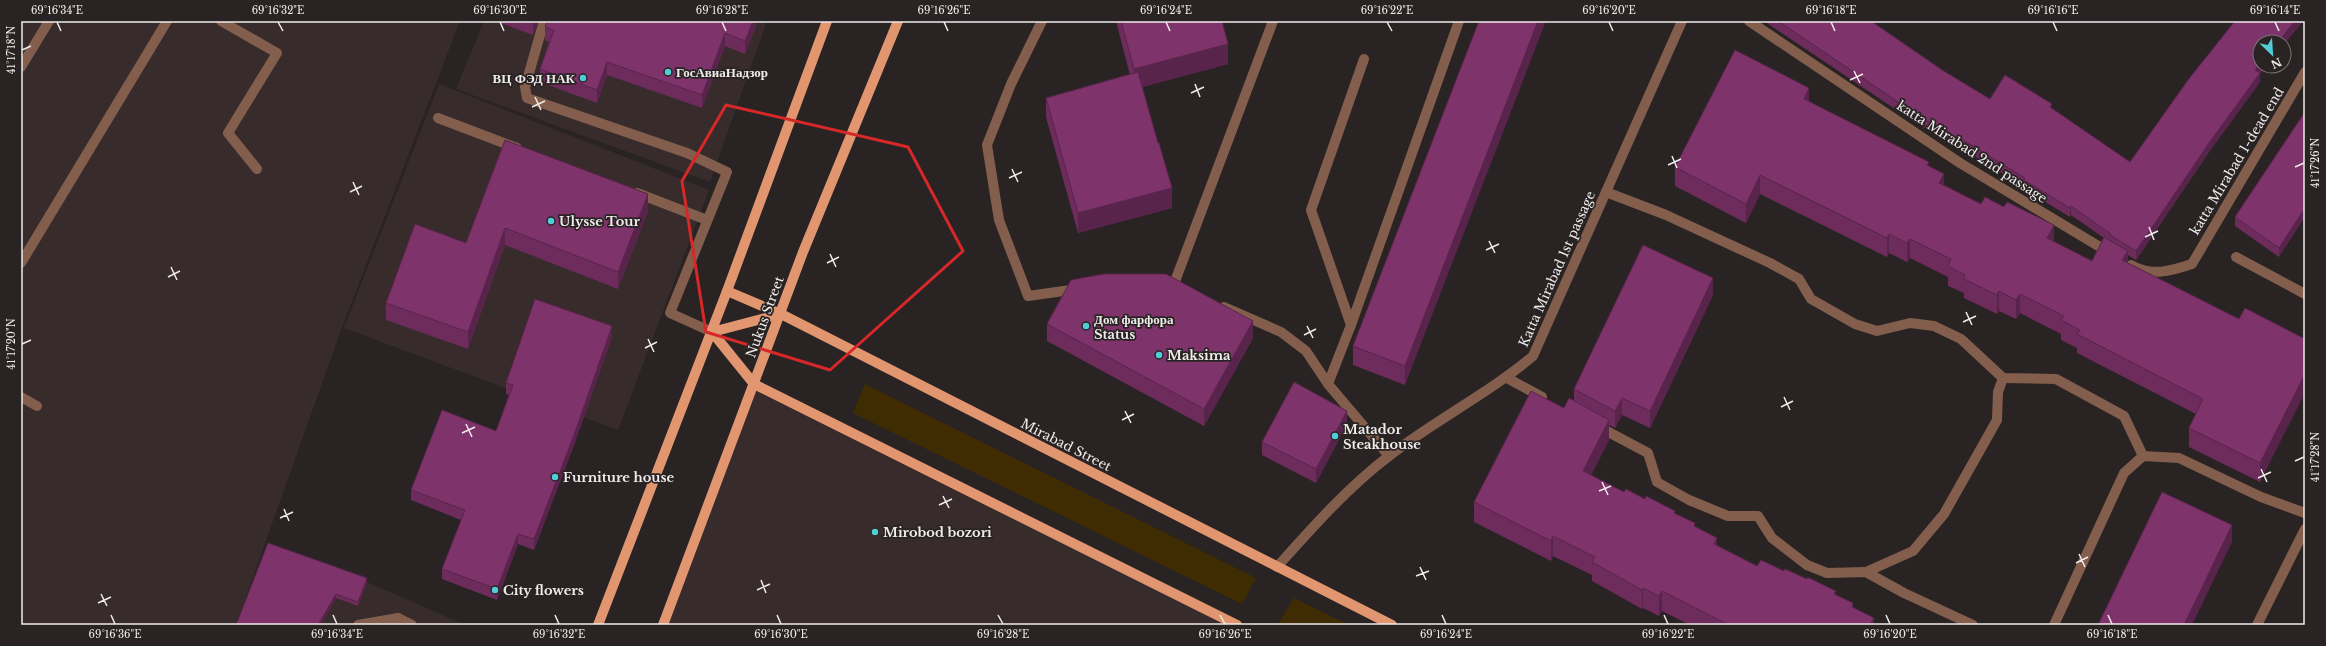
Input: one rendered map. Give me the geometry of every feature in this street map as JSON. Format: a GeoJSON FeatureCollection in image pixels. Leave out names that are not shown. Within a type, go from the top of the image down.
{"type":"FeatureCollection","features":[{"type":"Feature","properties":{"kind":"main road"},"geometry":{"type":"LineString","coordinates":[[598,625],[712,332],[827,21]]}},
{"type":"Feature","properties":{"kind":"main road","name":"Nukus Street"},"geometry":{"type":"LineString","coordinates":[[663,625],[803,252],[898,21]]}},
{"type":"Feature","properties":{"kind":"main road","name":"Mirabad Street"},"geometry":{"type":"LineString","coordinates":[[727,291],[781,314],[1392,625]]}},
{"type":"Feature","properties":{"kind":"main road"},"geometry":{"type":"LineString","coordinates":[[712,332],[781,314]]}},
{"type":"Feature","properties":{"kind":"main road"},"geometry":{"type":"LineString","coordinates":[[712,332],[754,384],[1237,625]]}},
{"type":"Feature","properties":{"kind":"street"},"geometry":{"type":"LineString","coordinates":[[21,67],[49,21]]}},
{"type":"Feature","properties":{"kind":"street"},"geometry":{"type":"LineString","coordinates":[[21,262],[167,21]]}},
{"type":"Feature","properties":{"kind":"street"},"geometry":{"type":"LineString","coordinates":[[221,21],[277,53],[228,133],[257,169]]}},
{"type":"Feature","properties":{"kind":"street"},"geometry":{"type":"LineString","coordinates":[[544,21],[525,87],[527,98],[687,153],[727,172],[670,313],[712,332]]}},
{"type":"Feature","properties":{"kind":"street"},"geometry":{"type":"LineString","coordinates":[[1042,21],[1012,84],[987,145],[999,220],[1028,296],[1088,287]]}},
{"type":"Feature","properties":{"kind":"street"},"geometry":{"type":"LineString","coordinates":[[1188,290],[1170,284],[1274,21]]}},
{"type":"Feature","properties":{"kind":"street"},"geometry":{"type":"LineString","coordinates":[[1328,384],[1351,325],[1460,21]]}},
{"type":"Feature","properties":{"kind":"street","name":"Katta Mirabad 1st passage"},"geometry":{"type":"LineString","coordinates":[[1277,567],[1326,512],[1389,456],[1507,378],[1533,356],[1682,21]]}},
{"type":"Feature","properties":{"kind":"street","name":"katta Mirabad 2nd passage"},"geometry":{"type":"LineString","coordinates":[[1749,21],[1960,163],[2140,270],[2156,272],[2171,271],[2192,264]]}},
{"type":"Feature","properties":{"kind":"street"},"geometry":{"type":"LineString","coordinates":[[1351,325],[1311,210],[1364,59]]}},
{"type":"Feature","properties":{"kind":"street","name":"katta Mirabad 1-dead end"},"geometry":{"type":"LineString","coordinates":[[2192,264],[2305,72]]}},
{"type":"Feature","properties":{"kind":"street"},"geometry":{"type":"LineString","coordinates":[[438,118],[527,151]]}},
{"type":"Feature","properties":{"kind":"street"},"geometry":{"type":"LineString","coordinates":[[630,190],[707,220]]}},
{"type":"Feature","properties":{"kind":"street"},"geometry":{"type":"LineString","coordinates":[[1606,192],[1666,215],[1770,263],[1799,279],[1811,298],[1855,324],[1877,331],[1910,323],[1934,326],[1961,339],[2002,378],[2056,379],[2124,416],[2143,456]]}},
{"type":"Feature","properties":{"kind":"street"},"geometry":{"type":"LineString","coordinates":[[2236,257],[2305,294]]}},
{"type":"Feature","properties":{"kind":"street"},"geometry":{"type":"LineString","coordinates":[[1217,303],[1288,337],[1306,351],[1328,384],[1389,456]]}},
{"type":"Feature","properties":{"kind":"street"},"geometry":{"type":"LineString","coordinates":[[1507,378],[1553,403]]}},
{"type":"Feature","properties":{"kind":"street"},"geometry":{"type":"LineString","coordinates":[[1587,421],[1648,453],[1657,482],[1689,500],[1728,516],[1758,516],[1772,538],[1807,565],[1827,573],[1866,572],[1913,551],[1944,514],[1996,420],[1998,392],[2002,378]]}},
{"type":"Feature","properties":{"kind":"street"},"geometry":{"type":"LineString","coordinates":[[21,397],[37,406]]}},
{"type":"Feature","properties":{"kind":"street"},"geometry":{"type":"LineString","coordinates":[[2054,625],[2124,473],[2143,456],[2179,458],[2261,497],[2305,513]]}},
{"type":"Feature","properties":{"kind":"street"},"geometry":{"type":"LineString","coordinates":[[2257,625],[2305,529]]}},
{"type":"Feature","properties":{"kind":"street"},"geometry":{"type":"LineString","coordinates":[[1866,572],[1904,593],[1973,625]]}},
{"type":"Feature","properties":{"kind":"street"},"geometry":{"type":"LineString","coordinates":[[358,625],[397,622],[412,625]]}},
{"type":"Feature","properties":{"kind":"highlighted area"},"geometry":{"type":"Polygon","coordinates":[[[726,105],[908,147],[963,251],[830,370],[706,332],[682,181],[726,105]]]}},
{"type":"Feature","properties":{"kind":"shaded area"},"geometry":{"type":"Polygon","coordinates":[[[21,21],[460,21],[341,330],[236,625],[21,625],[21,21]]]}},
{"type":"Feature","properties":{"kind":"shaded area"},"geometry":{"type":"Polygon","coordinates":[[[484,21],[767,21],[710,182],[456,89],[484,21]]]}},
{"type":"Feature","properties":{"kind":"shaded area"},"geometry":{"type":"Polygon","coordinates":[[[439,84],[709,190],[618,430],[344,328],[439,84]]]}},
{"type":"Feature","properties":{"kind":"shaded area","name":"Mirobod bozori"},"geometry":{"type":"Polygon","coordinates":[[[754,384],[1237,625],[663,625],[754,384]]]}},
{"type":"Feature","properties":{"kind":"shaded area"},"geometry":{"type":"Polygon","coordinates":[[[865,384],[1256,578],[1242,604],[853,413],[865,384]]]}},
{"type":"Feature","properties":{"kind":"shaded area"},"geometry":{"type":"Polygon","coordinates":[[[309,563],[367,582],[465,625],[238,625],[309,563]]]}},
{"type":"Feature","properties":{"kind":"shaded area"},"geometry":{"type":"Polygon","coordinates":[[[1294,598],[1349,625],[1278,624],[1294,598]]]}},
{"type":"Feature","properties":{"kind":"building"},"geometry":{"type":"Polygon","coordinates":[[[547,21],[753,21],[745,41],[725,33],[702,95],[607,62],[597,90],[540,69],[554,30],[545,27],[547,21]]]}},
{"type":"Feature","properties":{"kind":"building"},"geometry":{"type":"Polygon","coordinates":[[[1121,21],[1222,21],[1228,44],[1134,69],[1121,21]]]}},
{"type":"Feature","properties":{"kind":"building"},"geometry":{"type":"Polygon","coordinates":[[[1479,21],[1538,21],[1405,366],[1353,346],[1479,21]]]}},
{"type":"Feature","properties":{"kind":"building"},"geometry":{"type":"Polygon","coordinates":[[[1778,21],[1871,21],[1942,70],[1990,99],[2005,75],[2052,104],[2050,107],[2130,162],[2188,80],[2235,21],[2295,21],[2284,34],[2252,34],[2252,74],[2259,74],[2209,143],[2136,251],[2110,235],[2111,234],[2071,206],[2070,208],[1960,138],[1958,140],[1904,106],[1778,21]]]}},
{"type":"Feature","properties":{"kind":"building"},"geometry":{"type":"Polygon","coordinates":[[[1735,50],[1809,88],[1804,99],[1929,162],[1927,165],[1944,174],[1939,183],[1981,204],[1985,197],[2004,207],[2007,202],[2054,225],[2047,238],[2092,261],[2104,237],[2128,251],[2122,260],[2239,319],[2245,308],[2305,339],[2305,374],[2260,463],[2189,428],[2203,399],[2077,334],[2080,330],[2061,320],[2064,316],[2020,294],[2016,300],[1999,291],[1997,295],[1964,279],[1965,275],[1948,266],[1951,259],[1910,239],[1907,243],[1889,234],[1887,238],[1760,175],[1746,204],[1675,167],[1735,50]]]}},
{"type":"Feature","properties":{"kind":"building"},"geometry":{"type":"Polygon","coordinates":[[[1138,72],[1172,188],[1078,213],[1046,98],[1138,72]]]}},
{"type":"Feature","properties":{"kind":"building"},"geometry":{"type":"Polygon","coordinates":[[[2305,112],[2305,208],[2279,248],[2235,217],[2305,112]]]}},
{"type":"Feature","properties":{"kind":"building"},"geometry":{"type":"Polygon","coordinates":[[[505,140],[648,194],[618,272],[505,228],[468,332],[386,303],[415,224],[466,243],[505,140]]]}},
{"type":"Feature","properties":{"kind":"building"},"geometry":{"type":"Polygon","coordinates":[[[1643,245],[1713,278],[1650,411],[1622,398],[1615,411],[1574,389],[1643,245]]]}},
{"type":"Feature","properties":{"kind":"building","name":"Maksima"},"geometry":{"type":"Polygon","coordinates":[[[1104,274],[1166,274],[1253,321],[1204,409],[1047,324],[1071,280],[1104,274]]]}},
{"type":"Feature","properties":{"kind":"building"},"geometry":{"type":"Polygon","coordinates":[[[535,299],[612,326],[574,435],[534,539],[518,534],[497,589],[442,569],[465,510],[411,490],[442,410],[496,431],[513,385],[506,383],[535,299]]]}},
{"type":"Feature","properties":{"kind":"building"},"geometry":{"type":"Polygon","coordinates":[[[1294,382],[1347,411],[1316,469],[1262,442],[1294,382]]]}},
{"type":"Feature","properties":{"kind":"building"},"geometry":{"type":"Polygon","coordinates":[[[1531,391],[1564,408],[1569,398],[1609,420],[1583,471],[1624,492],[1626,489],[1645,499],[1646,496],[1675,511],[1674,513],[1695,523],[1694,526],[1717,538],[1714,544],[1757,566],[1761,560],[1784,571],[1785,569],[1807,579],[1807,577],[1836,591],[1834,594],[1853,603],[1852,607],[1874,618],[1871,623],[1876,625],[1729,625],[1662,591],[1659,596],[1643,588],[1642,590],[1592,562],[1595,557],[1553,536],[1551,541],[1474,502],[1531,391]]]}},
{"type":"Feature","properties":{"kind":"building"},"geometry":{"type":"Polygon","coordinates":[[[2162,492],[2232,525],[2184,625],[2098,625],[2162,492]]]}},
{"type":"Feature","properties":{"kind":"building"},"geometry":{"type":"Polygon","coordinates":[[[268,543],[367,578],[358,602],[336,594],[318,625],[236,625],[268,543]]]}},
{"type":"Feature","properties":{"kind":"place","name":"ГосАвиаНадзор"},"geometry":{"type":"Point","coordinates":[668,72]}},
{"type":"Feature","properties":{"kind":"place","name":"ВЦ ФЭД НАК"},"geometry":{"type":"Point","coordinates":[583,78]}},
{"type":"Feature","properties":{"kind":"place","name":"Ulysse Tour"},"geometry":{"type":"Point","coordinates":[551,221]}},
{"type":"Feature","properties":{"kind":"place","name":"Дом фарфора Status"},"geometry":{"type":"Point","coordinates":[1086,326]}},
{"type":"Feature","properties":{"kind":"place","name":"Maksima"},"geometry":{"type":"Point","coordinates":[1159,355]}},
{"type":"Feature","properties":{"kind":"place","name":"Matador Steakhouse"},"geometry":{"type":"Point","coordinates":[1335,436]}},
{"type":"Feature","properties":{"kind":"place","name":"Furniture house"},"geometry":{"type":"Point","coordinates":[555,477]}},
{"type":"Feature","properties":{"kind":"place","name":"Mirobod bozori"},"geometry":{"type":"Point","coordinates":[875,532]}},
{"type":"Feature","properties":{"kind":"place","name":"City flowers"},"geometry":{"type":"Point","coordinates":[495,590]}}]}
